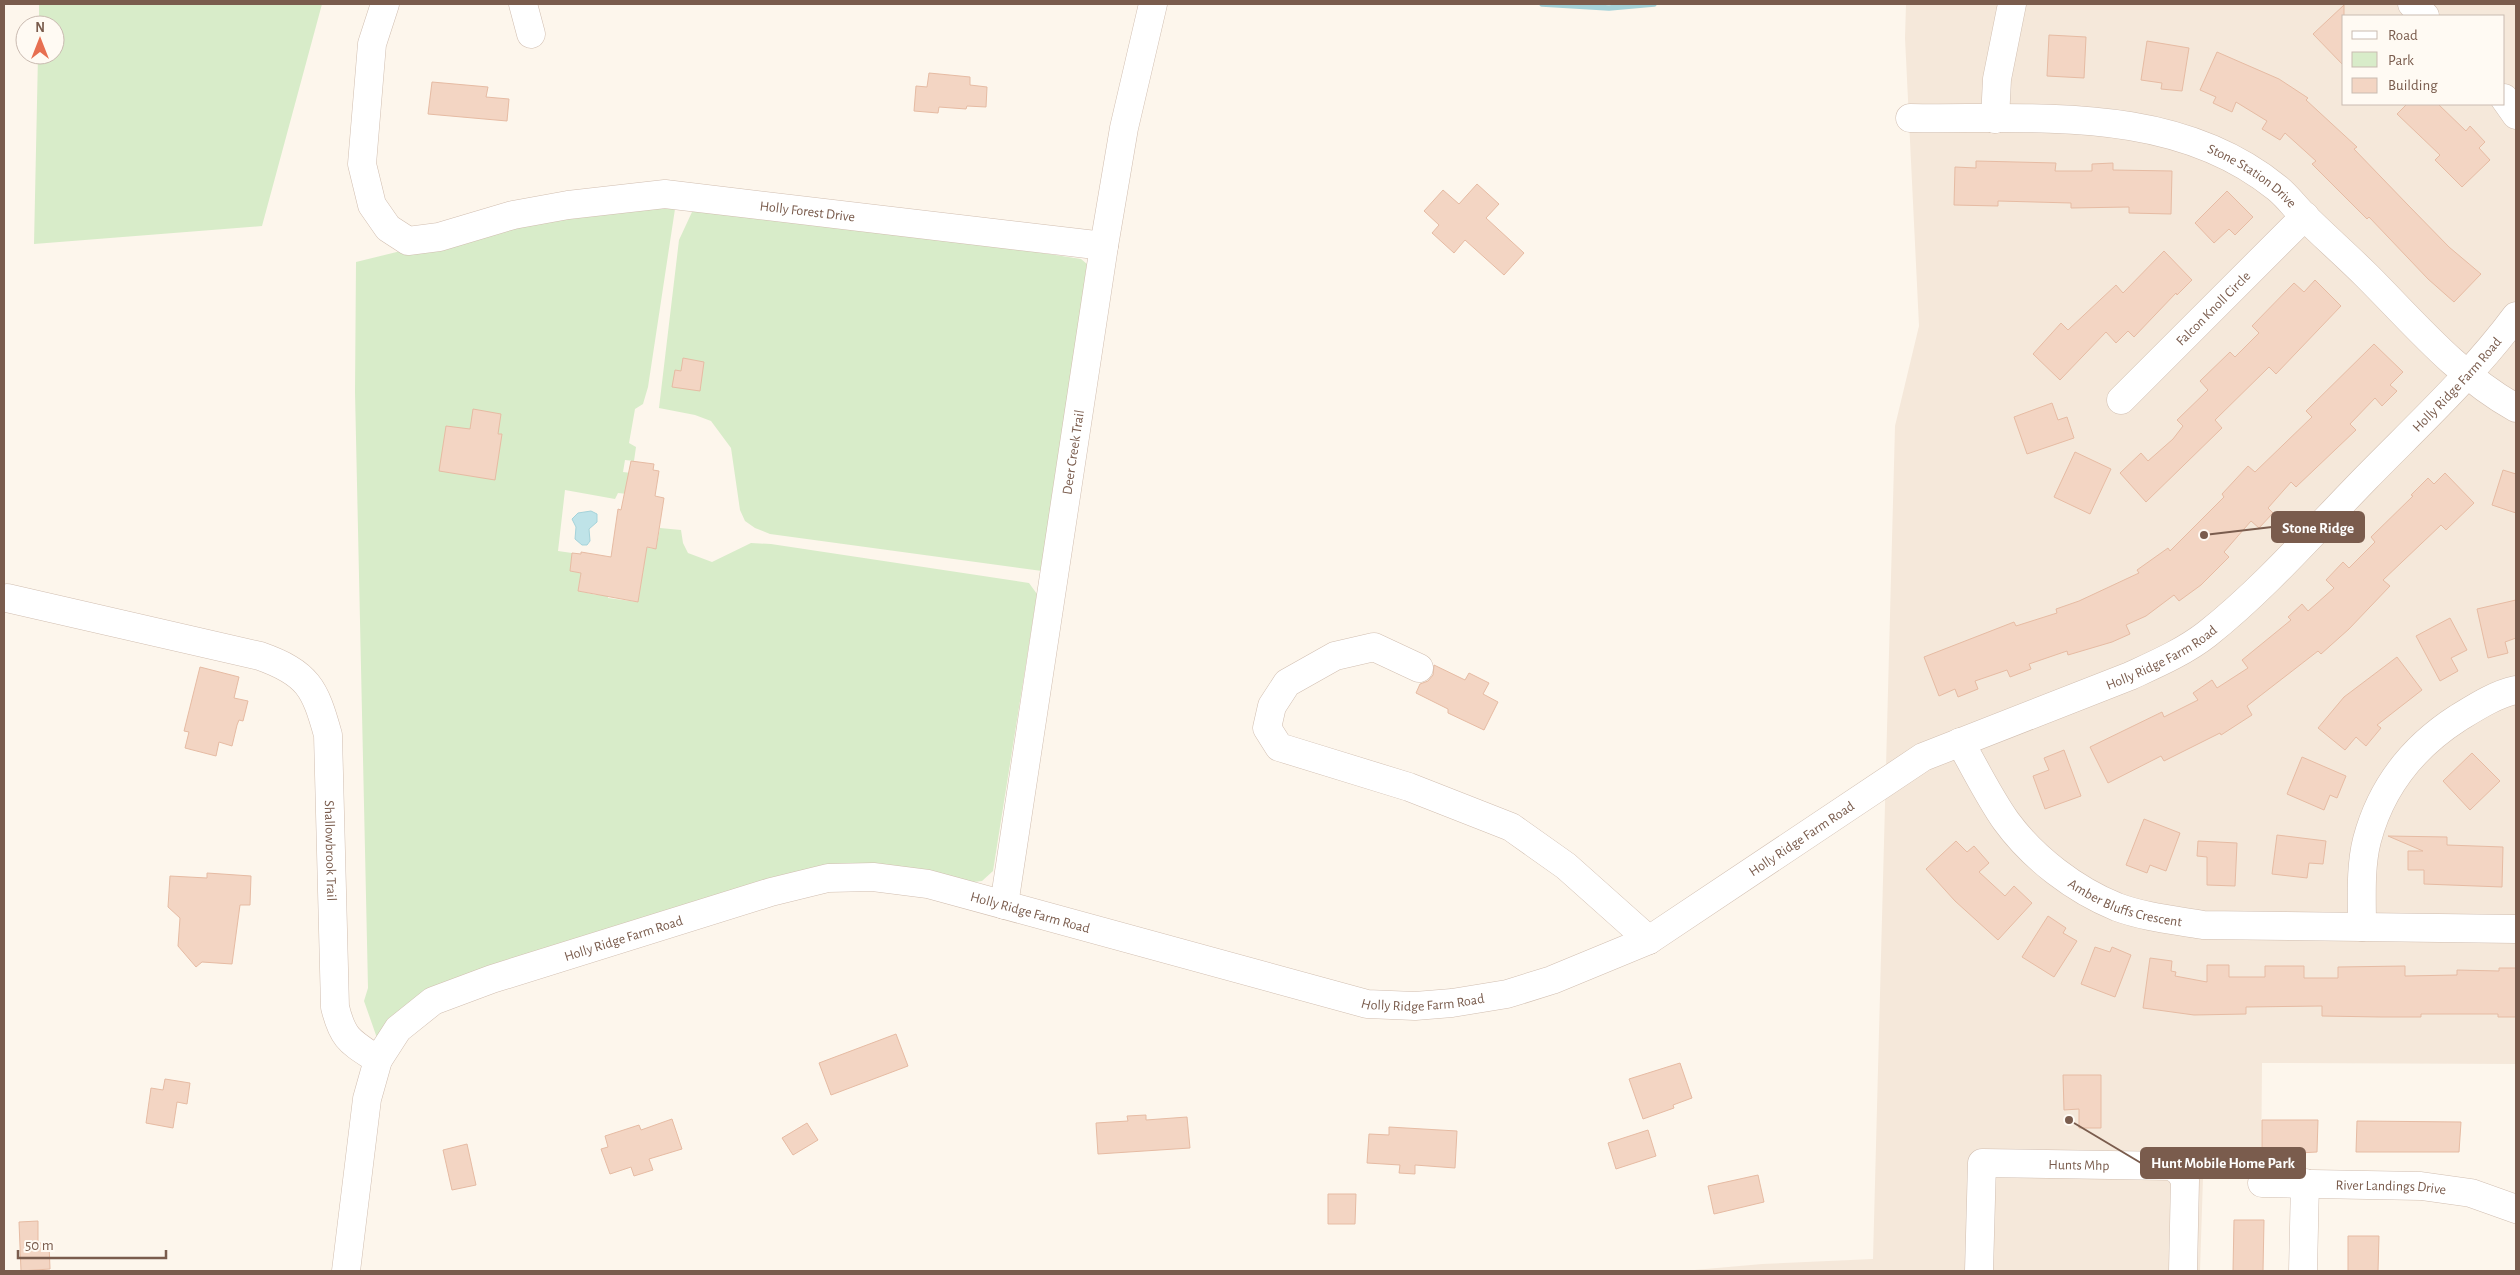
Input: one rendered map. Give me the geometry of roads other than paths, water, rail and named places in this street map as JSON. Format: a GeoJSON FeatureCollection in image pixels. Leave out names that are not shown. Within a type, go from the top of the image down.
{"type":"FeatureCollection","features":[{"type":"Feature","properties":{"kind":"street","name":"Holly Forest Drive"},"geometry":{"type":"LineString","coordinates":[[385,4],[372,44],[362,164],[372,205],[388,228],[408,241],[439,237],[513,216],[568,205],[665,194],[1104,246]]}},
{"type":"Feature","properties":{"kind":"street"},"geometry":{"type":"LineString","coordinates":[[523,4],[531,34]]}},
{"type":"Feature","properties":{"kind":"street","name":"Deer Creek Trail"},"geometry":{"type":"LineString","coordinates":[[1004,905],[1104,246],[1124,128],[1153,4]]}},
{"type":"Feature","properties":{"kind":"street"},"geometry":{"type":"LineString","coordinates":[[1995,119],[1998,79],[2012,4]]}},
{"type":"Feature","properties":{"kind":"street"},"geometry":{"type":"LineString","coordinates":[[2412,4],[2424,15]]}},
{"type":"Feature","properties":{"kind":"street"},"geometry":{"type":"LineString","coordinates":[[2505,99],[2516,114]]}},
{"type":"Feature","properties":{"kind":"street","name":"Stone Station Drive"},"geometry":{"type":"LineString","coordinates":[[1910,118],[2051,118],[2116,123],[2156,130],[2198,143],[2237,161],[2278,189],[2466,375],[2516,408]]}},
{"type":"Feature","properties":{"kind":"street","name":"Falcon Knoll Circle"},"geometry":{"type":"LineString","coordinates":[[2121,400],[2305,216]]}},
{"type":"Feature","properties":{"kind":"street","name":"Holly Ridge Farm Road"},"geometry":{"type":"LineString","coordinates":[[346,1271],[367,1099],[378,1060],[398,1029],[433,1001],[492,979],[781,890],[828,878],[873,877],[928,884],[1367,1004],[1415,1006],[1452,1003],[1507,994],[1552,980],[1649,940],[1923,757],[2130,676],[2163,660],[2206,635],[2256,589],[2466,375],[2492,348],[2516,316]]}},
{"type":"Feature","properties":{"kind":"street","name":"Shallowbrook Trail"},"geometry":{"type":"LineString","coordinates":[[7,598],[260,656],[282,664],[297,673],[311,688],[320,707],[328,735],[335,1007],[340,1026],[348,1040],[378,1060]]}},
{"type":"Feature","properties":{"kind":"street"},"geometry":{"type":"LineString","coordinates":[[1419,668],[1374,647],[1335,656],[1287,683],[1272,706],[1267,728],[1279,747],[1410,787],[1511,827],[1566,866],[1649,940]]}},
{"type":"Feature","properties":{"kind":"street"},"geometry":{"type":"LineString","coordinates":[[2362,927],[2367,841],[2380,805],[2404,764],[2433,734],[2470,711],[2508,691],[2516,690]]}},
{"type":"Feature","properties":{"kind":"street","name":"Amber Bluffs Crescent"},"geometry":{"type":"LineString","coordinates":[[1960,742],[2006,821],[2038,858],[2078,886],[2117,907],[2154,917],[2203,924],[2516,929]]}},
{"type":"Feature","properties":{"kind":"street","name":"Hunts Mhp"},"geometry":{"type":"LineString","coordinates":[[1979,1271],[1982,1163],[2172,1166],[2180,1172],[2185,1180],[2183,1271]]}},
{"type":"Feature","properties":{"kind":"street","name":"River Landings Drive"},"geometry":{"type":"LineString","coordinates":[[2262,1183],[2421,1186],[2470,1193],[2516,1209]]}},
{"type":"Feature","properties":{"kind":"street"},"geometry":{"type":"LineString","coordinates":[[2303,1271],[2305,1183]]}},
{"type":"Feature","properties":{"kind":"water"},"geometry":{"type":"Polygon","coordinates":[[[591,511],[597,514],[597,522],[589,529],[590,541],[587,545],[582,545],[575,539],[576,527],[572,519],[578,513],[591,511]]]}},
{"type":"Feature","properties":{"kind":"waterway"},"geometry":{"type":"LineString","coordinates":[[1542,4],[1609,8],[1654,4]]}},
{"type":"Feature","properties":{"kind":"place","name":"Stone Ridge"},"geometry":{"type":"Point","coordinates":[2204,535]}},
{"type":"Feature","properties":{"kind":"place","name":"Hunt Mobile Home Park"},"geometry":{"type":"Point","coordinates":[2069,1120]}}]}
